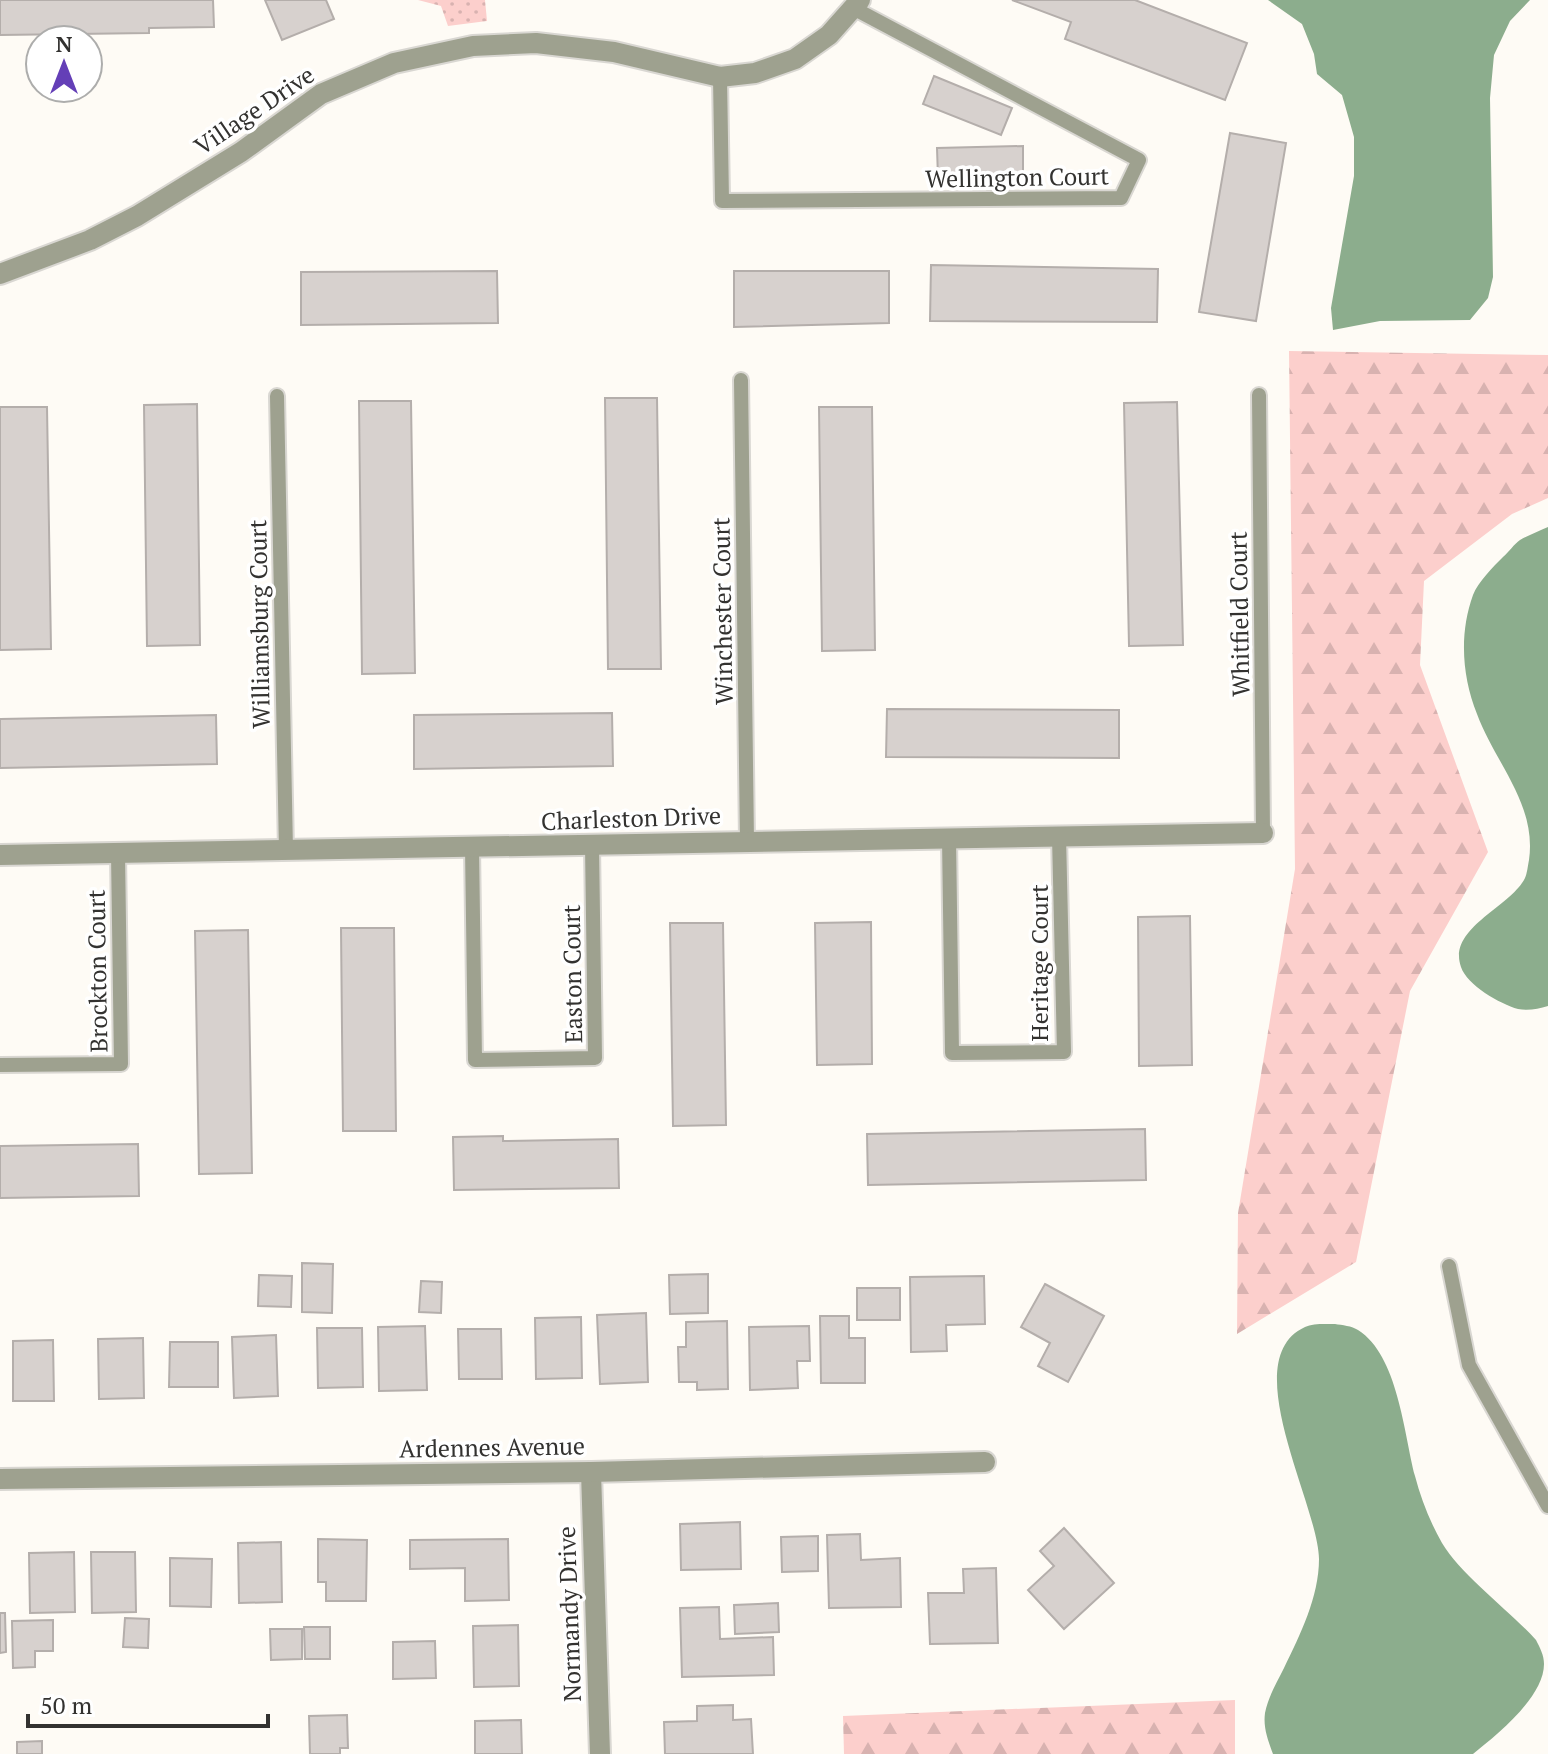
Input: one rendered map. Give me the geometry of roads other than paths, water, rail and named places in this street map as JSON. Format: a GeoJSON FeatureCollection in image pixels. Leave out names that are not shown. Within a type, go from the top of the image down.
{"type":"FeatureCollection","features":[{"type":"Feature","properties":{"kind":"street","name":"Village Drive"},"geometry":{"type":"LineString","coordinates":[[0,274],[90,240],[137,216],[241,152],[321,94],[394,63],[473,46],[536,43],[614,52],[720,77],[755,73],[795,59],[829,35],[857,4]]}},
{"type":"Feature","properties":{"kind":"street","name":"Charleston Drive"},"geometry":{"type":"LineString","coordinates":[[0,855],[1263,833]]}},
{"type":"Feature","properties":{"kind":"street","name":"Ardennes Avenue"},"geometry":{"type":"LineString","coordinates":[[0,1479],[591,1472],[985,1462]]}},
{"type":"Feature","properties":{"kind":"street","name":"Normandy Drive"},"geometry":{"type":"LineString","coordinates":[[591,1472],[600,1754]]}},
{"type":"Feature","properties":{"kind":"lane","name":"Wellington Court"},"geometry":{"type":"LineString","coordinates":[[720,77],[722,201],[1121,198],[1139,160],[857,4]]}},
{"type":"Feature","properties":{"kind":"lane","name":"Winchester Court"},"geometry":{"type":"LineString","coordinates":[[741,380],[747,841]]}},
{"type":"Feature","properties":{"kind":"lane","name":"Whitfield Court"},"geometry":{"type":"LineString","coordinates":[[1259,395],[1263,833]]}},
{"type":"Feature","properties":{"kind":"lane","name":"Williamsburg Court"},"geometry":{"type":"LineString","coordinates":[[277,396],[286,851]]}},
{"type":"Feature","properties":{"kind":"lane","name":"Heritage Court"},"geometry":{"type":"LineString","coordinates":[[949,837],[952,1053],[1064,1052],[1059,836]]}},
{"type":"Feature","properties":{"kind":"lane","name":"Easton Court"},"geometry":{"type":"LineString","coordinates":[[472,847],[475,1060],[595,1058],[592,845]]}},
{"type":"Feature","properties":{"kind":"lane","name":"Brockton Court"},"geometry":{"type":"LineString","coordinates":[[0,1065],[121,1064],[118,853]]}},
{"type":"Feature","properties":{"kind":"lane"},"geometry":{"type":"LineString","coordinates":[[1449,1266],[1469,1365],[1548,1506]]}}]}
